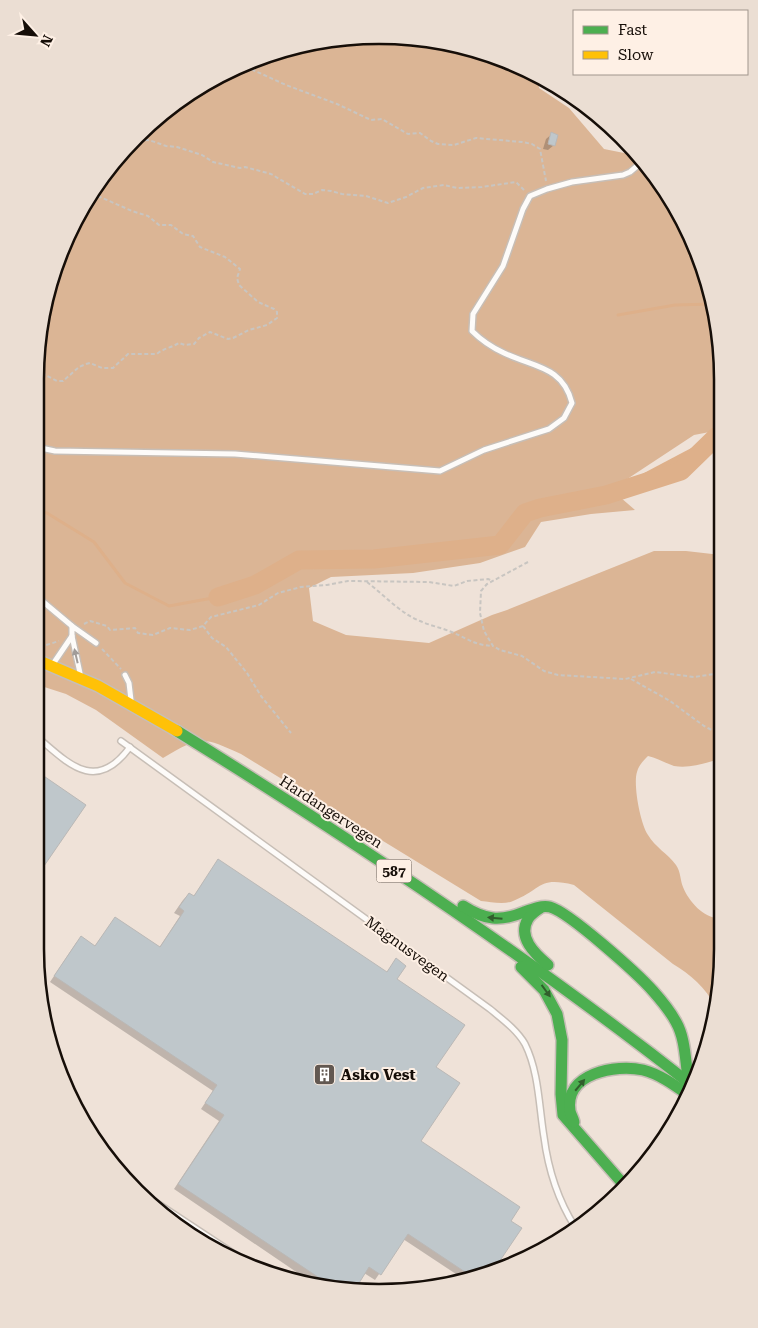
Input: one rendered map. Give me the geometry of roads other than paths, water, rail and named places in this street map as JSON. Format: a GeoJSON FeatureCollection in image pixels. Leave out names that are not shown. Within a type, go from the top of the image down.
{"type":"FeatureCollection","features":[{"type":"Feature","properties":{"kind":"main road","name":"Hardangervegen"},"geometry":{"type":"LineString","coordinates":[[44,660],[52,665],[81,676],[131,703],[384,864],[515,951],[636,1041],[687,1082]]}},
{"type":"Feature","properties":{"kind":"main road","name":"587"},"geometry":{"type":"LineString","coordinates":[[333,831],[386,856],[479,915],[492,919],[501,919],[511,917],[532,907],[541,907]]}},
{"type":"Feature","properties":{"kind":"main road","name":"587"},"geometry":{"type":"LineString","coordinates":[[384,864],[418,896],[511,959],[532,975],[546,990],[556,1008],[562,1030],[561,1103],[563,1114],[620,1181]]}},
{"type":"Feature","properties":{"kind":"main road","name":"587"},"geometry":{"type":"LineString","coordinates":[[541,907],[527,920],[525,937],[529,946],[538,957],[619,1018],[636,1041]]}},
{"type":"Feature","properties":{"kind":"main road"},"geometry":{"type":"LineString","coordinates":[[541,907],[552,908],[569,918],[651,990],[662,1002],[677,1024],[682,1038],[687,1070]]}},
{"type":"Feature","properties":{"kind":"main road","name":"587"},"geometry":{"type":"LineString","coordinates":[[576,1130],[570,1110],[575,1090],[584,1079],[603,1070],[619,1067],[642,1069],[662,1077],[682,1092]]}},
{"type":"Feature","properties":{"kind":"lane"},"geometry":{"type":"LineString","coordinates":[[44,449],[55,451],[235,454],[440,471],[484,450],[550,429],[564,418],[572,403],[569,391],[559,377],[540,366],[505,354],[485,344],[472,331],[473,314],[503,266],[523,209],[530,196],[572,182],[623,175],[630,172],[637,165]]}},
{"type":"Feature","properties":{"kind":"lane"},"geometry":{"type":"LineString","coordinates":[[44,603],[96,643]]}},
{"type":"Feature","properties":{"kind":"lane"},"geometry":{"type":"LineString","coordinates":[[72,626],[72,636],[81,676]]}},
{"type":"Feature","properties":{"kind":"lane"},"geometry":{"type":"LineString","coordinates":[[52,665],[72,636]]}},
{"type":"Feature","properties":{"kind":"lane"},"geometry":{"type":"LineString","coordinates":[[125,675],[130,683],[131,703]]}},
{"type":"Feature","properties":{"kind":"lane","name":"Magnusvegen"},"geometry":{"type":"LineString","coordinates":[[121,741],[490,1009],[513,1030],[529,1052],[539,1095],[544,1139],[550,1169],[556,1188],[573,1222]]}},
{"type":"Feature","properties":{"kind":"lane"},"geometry":{"type":"LineString","coordinates":[[44,742],[73,766],[90,772],[114,764],[130,747]]}},
{"type":"Feature","properties":{"kind":"lane"},"geometry":{"type":"LineString","coordinates":[[177,1216],[207,1237]]}},
{"type":"Feature","properties":{"kind":"waterway"},"geometry":{"type":"LineString","coordinates":[[618,315],[675,305],[706,304]]}},
{"type":"Feature","properties":{"kind":"waterway"},"geometry":{"type":"LineString","coordinates":[[218,597],[255,585],[299,560],[374,559],[500,545],[525,513],[540,508],[606,495],[681,471],[714,439]]}},
{"type":"Feature","properties":{"kind":"waterway"},"geometry":{"type":"LineString","coordinates":[[44,513],[94,542],[125,583],[169,606],[218,597]]}},
{"type":"Feature","properties":{"kind":"place","name":"Asko Vest"},"geometry":{"type":"Point","coordinates":[325,1075]}}]}
